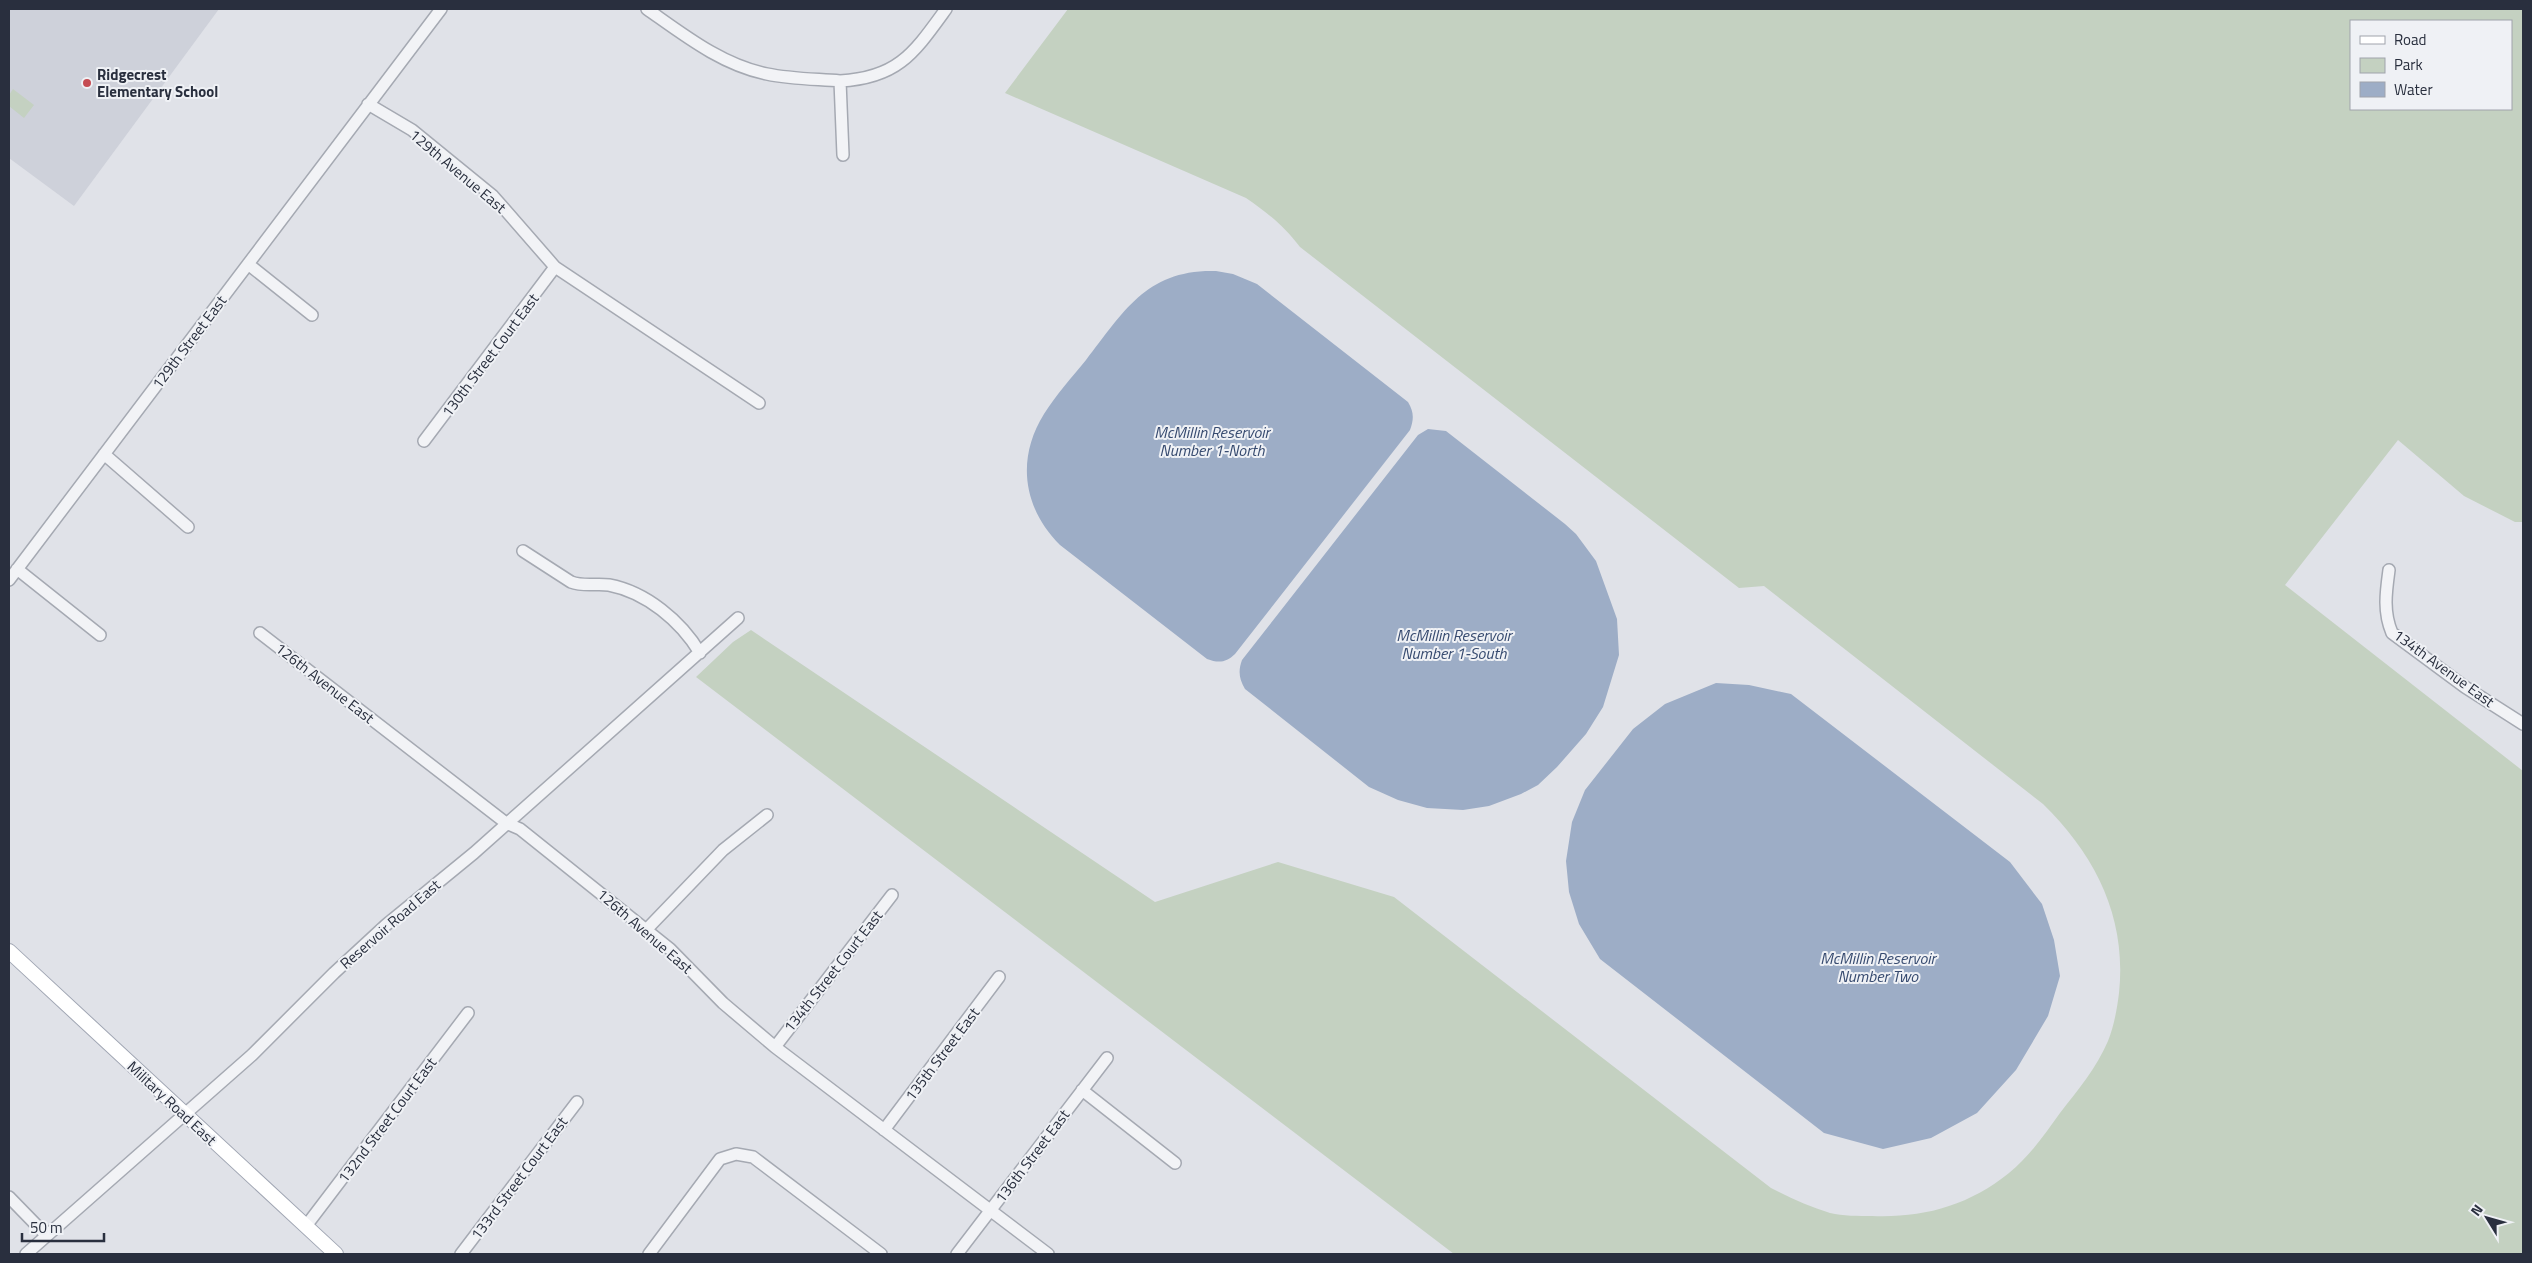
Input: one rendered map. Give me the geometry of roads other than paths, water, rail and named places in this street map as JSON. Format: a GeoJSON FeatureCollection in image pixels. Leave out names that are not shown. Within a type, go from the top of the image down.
{"type":"FeatureCollection","features":[{"type":"Feature","properties":{"kind":"main road","name":"Military Road East"},"geometry":{"type":"LineString","coordinates":[[9,951],[336,1254]]}},
{"type":"Feature","properties":{"kind":"street"},"geometry":{"type":"LineString","coordinates":[[368,104],[440,9]]}},
{"type":"Feature","properties":{"kind":"street"},"geometry":{"type":"LineString","coordinates":[[647,9],[686,36],[732,63],[774,75],[840,81],[871,77],[895,67],[913,53],[946,9]]}},
{"type":"Feature","properties":{"kind":"street"},"geometry":{"type":"LineString","coordinates":[[840,81],[843,155]]}},
{"type":"Feature","properties":{"kind":"street","name":"129th Street East"},"geometry":{"type":"LineString","coordinates":[[9,580],[368,104]]}},
{"type":"Feature","properties":{"kind":"street","name":"129th Avenue East"},"geometry":{"type":"LineString","coordinates":[[368,104],[412,130],[493,196],[555,268],[759,404]]}},
{"type":"Feature","properties":{"kind":"street"},"geometry":{"type":"LineString","coordinates":[[248,264],[312,314]]}},
{"type":"Feature","properties":{"kind":"street","name":"130th Street Court East"},"geometry":{"type":"LineString","coordinates":[[424,441],[555,268]]}},
{"type":"Feature","properties":{"kind":"street"},"geometry":{"type":"LineString","coordinates":[[104,454],[188,526]]}},
{"type":"Feature","properties":{"kind":"street"},"geometry":{"type":"LineString","coordinates":[[523,551],[578,585],[610,585],[638,595],[676,622],[692,639],[700,653]]}},
{"type":"Feature","properties":{"kind":"street"},"geometry":{"type":"LineString","coordinates":[[17,569],[100,635]]}},
{"type":"Feature","properties":{"kind":"street","name":"134th Avenue East"},"geometry":{"type":"LineString","coordinates":[[2389,570],[2385,595],[2387,621],[2392,633],[2465,687],[2523,724]]}},
{"type":"Feature","properties":{"kind":"street","name":"Reservoir Road East"},"geometry":{"type":"LineString","coordinates":[[26,1254],[185,1116],[282,1028],[334,973],[386,925],[506,823],[738,618]]}},
{"type":"Feature","properties":{"kind":"street","name":"126th Avenue East"},"geometry":{"type":"LineString","coordinates":[[260,633],[506,823],[520,829],[647,929],[670,949],[723,1003],[775,1047],[1048,1254]]}},
{"type":"Feature","properties":{"kind":"street"},"geometry":{"type":"LineString","coordinates":[[647,929],[723,850],[767,815]]}},
{"type":"Feature","properties":{"kind":"street","name":"134th Street Court East"},"geometry":{"type":"LineString","coordinates":[[775,1047],[892,895]]}},
{"type":"Feature","properties":{"kind":"street","name":"135th Street East"},"geometry":{"type":"LineString","coordinates":[[884,1130],[999,977]]}},
{"type":"Feature","properties":{"kind":"street","name":"132nd Street Court East"},"geometry":{"type":"LineString","coordinates":[[306,1226],[468,1013]]}},
{"type":"Feature","properties":{"kind":"street","name":"136th Street East"},"geometry":{"type":"LineString","coordinates":[[958,1254],[1107,1058]]}},
{"type":"Feature","properties":{"kind":"street"},"geometry":{"type":"LineString","coordinates":[[1082,1090],[1175,1163]]}},
{"type":"Feature","properties":{"kind":"street","name":"133rd Street Court East"},"geometry":{"type":"LineString","coordinates":[[460,1254],[577,1102]]}},
{"type":"Feature","properties":{"kind":"street"},"geometry":{"type":"LineString","coordinates":[[648,1254],[720,1159],[736,1154],[753,1157],[881,1254]]}},
{"type":"Feature","properties":{"kind":"street"},"geometry":{"type":"LineString","coordinates":[[9,1197],[46,1235]]}},
{"type":"Feature","properties":{"kind":"water","name":"McMillin Reservoir Number 1-North"},"geometry":{"type":"Polygon","coordinates":[[[1216,271],[1233,274],[1257,284],[1408,402],[1413,416],[1410,430],[1235,654],[1225,661],[1218,662],[1207,659],[1060,545],[1048,531],[1031,499],[1027,465],[1029,448],[1044,414],[1113,325],[1139,296],[1155,285],[1172,277],[1192,272],[1216,271]]]}},
{"type":"Feature","properties":{"kind":"water","name":"McMillin Reservoir Number 1-South"},"geometry":{"type":"Polygon","coordinates":[[[1428,429],[1446,431],[1576,534],[1596,561],[1617,619],[1619,655],[1603,707],[1586,734],[1538,785],[1521,794],[1489,806],[1463,810],[1427,808],[1398,800],[1369,787],[1245,689],[1240,675],[1242,660],[1418,435],[1428,429]]]}},
{"type":"Feature","properties":{"kind":"water","name":"McMillin Reservoir Number Two"},"geometry":{"type":"Polygon","coordinates":[[[1716,683],[1749,685],[1791,694],[2010,862],[2042,904],[2054,940],[2060,976],[2048,1016],[2016,1070],[1977,1113],[1931,1138],[1883,1149],[1824,1133],[1600,959],[1579,924],[1569,892],[1566,861],[1572,822],[1585,790],[1633,729],[1665,704],[1716,683]]]}},
{"type":"Feature","properties":{"kind":"place","name":"Ridgecrest Elementary School"},"geometry":{"type":"Point","coordinates":[87,83]}}]}
